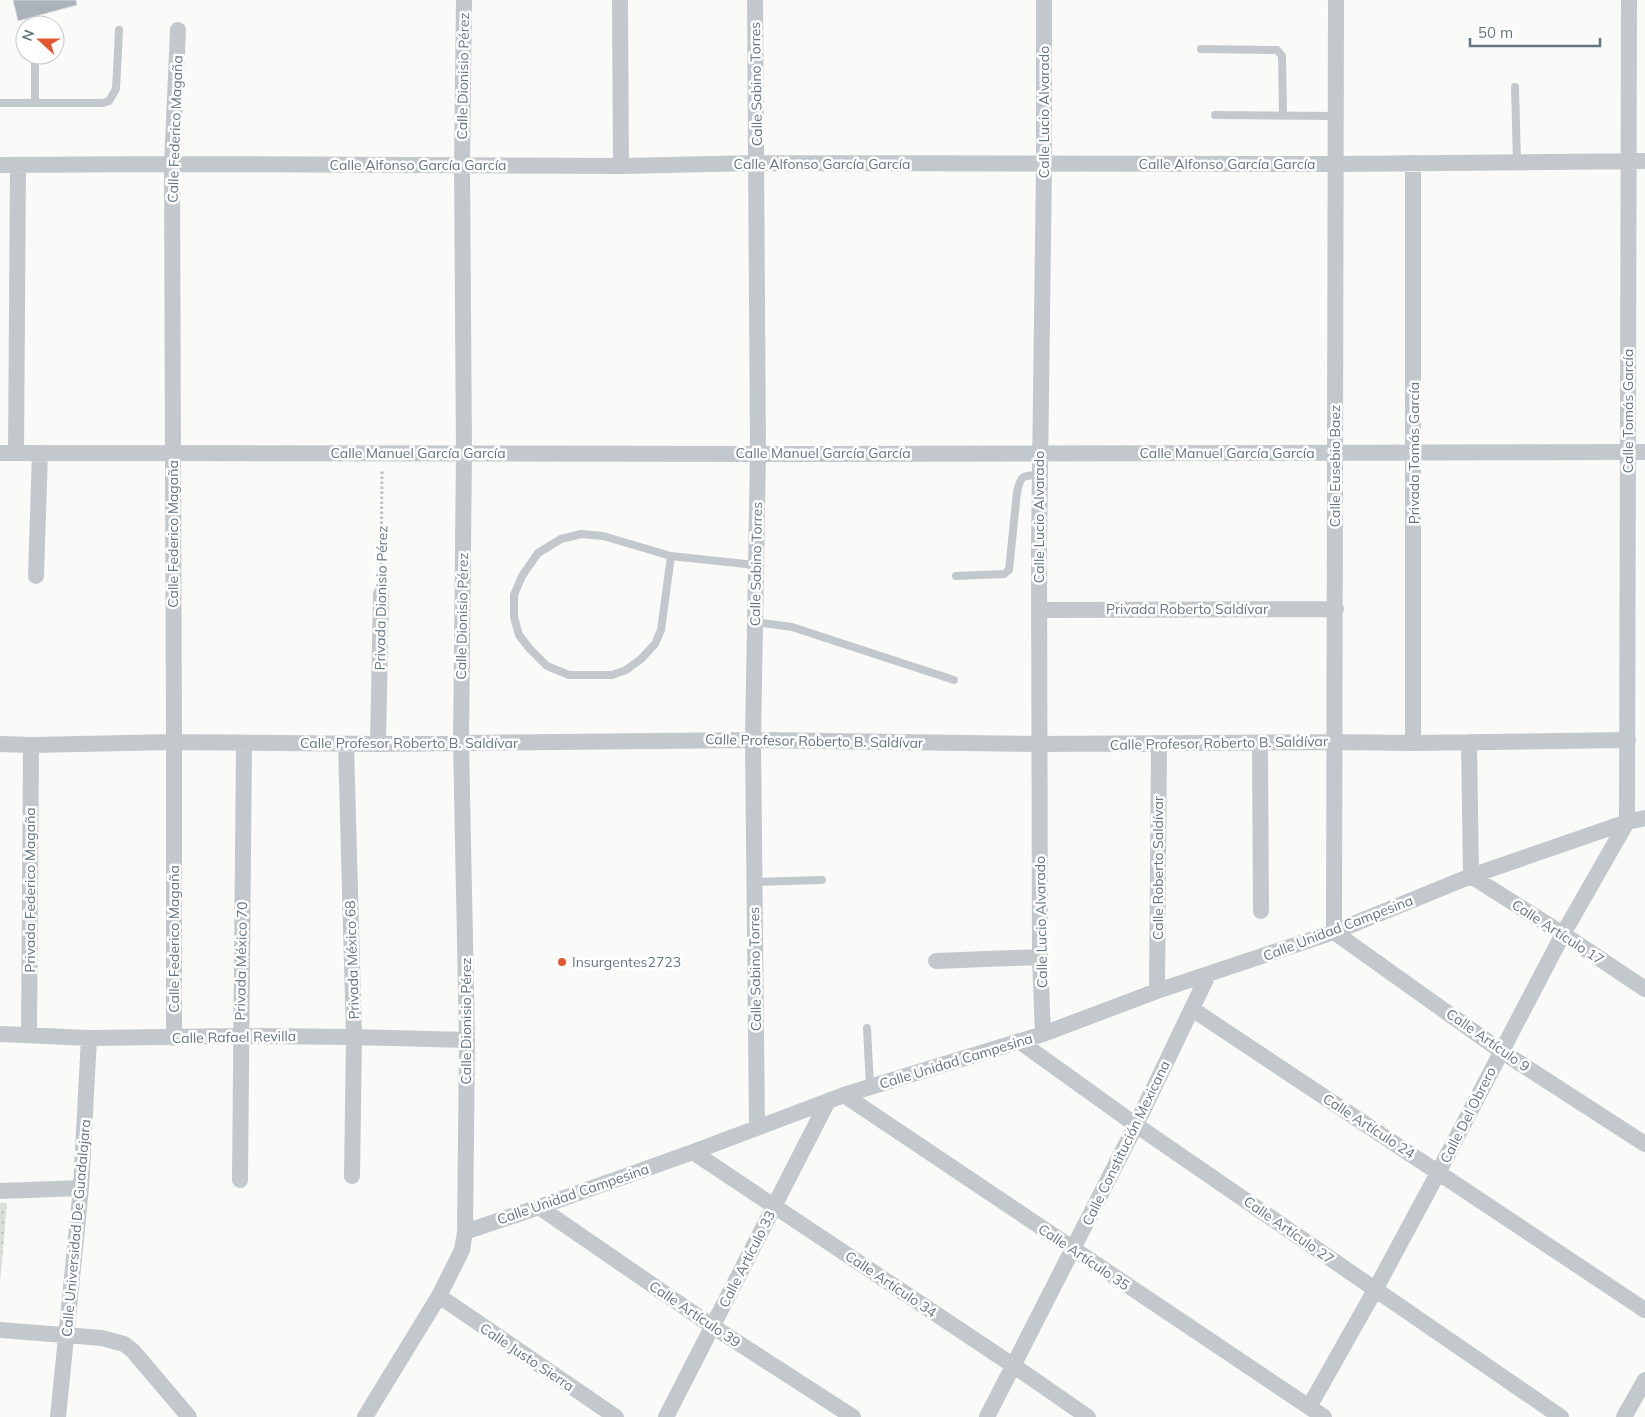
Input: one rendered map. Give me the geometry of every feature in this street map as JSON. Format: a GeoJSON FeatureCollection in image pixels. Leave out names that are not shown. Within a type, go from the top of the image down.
{"type":"FeatureCollection","features":[{"type":"Feature","properties":{"kind":"street","name":"Calle Dionisio Pérez"},"geometry":{"type":"LineString","coordinates":[[464,0],[462,166],[464,453],[461,743],[467,1040],[465,1232]]}},
{"type":"Feature","properties":{"kind":"street"},"geometry":{"type":"LineString","coordinates":[[620,0],[621,166]]}},
{"type":"Feature","properties":{"kind":"street","name":"Calle Sabino Torres"},"geometry":{"type":"LineString","coordinates":[[755,0],[758,453],[752,740],[757,1128]]}},
{"type":"Feature","properties":{"kind":"street","name":"Calle Lucio Alvarado"},"geometry":{"type":"LineString","coordinates":[[1043,1034],[1040,957],[1039,610],[1044,0]]}},
{"type":"Feature","properties":{"kind":"street","name":"Calle Eusebio Baez"},"geometry":{"type":"LineString","coordinates":[[1334,932],[1336,742],[1334,453],[1336,0]]}},
{"type":"Feature","properties":{"kind":"street","name":"Calle Tomás García"},"geometry":{"type":"LineString","coordinates":[[1627,822],[1628,452],[1637,162],[1629,0]]}},
{"type":"Feature","properties":{"kind":"street","name":"Calle Federico Magaña"},"geometry":{"type":"LineString","coordinates":[[174,1038],[172,164],[178,30]]}},
{"type":"Feature","properties":{"kind":"street","name":"Calle Alfonso García García"},"geometry":{"type":"LineString","coordinates":[[0,165],[621,166],[757,163],[1336,164],[1637,162]]}},
{"type":"Feature","properties":{"kind":"street","name":"Privada Tomás García"},"geometry":{"type":"LineString","coordinates":[[1413,163],[1413,743]]}},
{"type":"Feature","properties":{"kind":"street"},"geometry":{"type":"LineString","coordinates":[[8,453],[18,165]]}},
{"type":"Feature","properties":{"kind":"street","name":"Calle Manuel García García"},"geometry":{"type":"LineString","coordinates":[[8,453],[1040,455],[1645,452]]}},
{"type":"Feature","properties":{"kind":"street"},"geometry":{"type":"LineString","coordinates":[[36,576],[40,453]]}},
{"type":"Feature","properties":{"kind":"street","name":"Privada Dionisio Pérez"},"geometry":{"type":"LineString","coordinates":[[378,744],[381,594]]}},
{"type":"Feature","properties":{"kind":"street","name":"Privada Roberto Saldívar"},"geometry":{"type":"LineString","coordinates":[[1039,610],[1336,609]]}},
{"type":"Feature","properties":{"kind":"street","name":"Calle Profesor Roberto B. Saldívar"},"geometry":{"type":"LineString","coordinates":[[0,744],[174,742],[378,744],[752,740],[1040,744],[1260,744],[1628,740]]}},
{"type":"Feature","properties":{"kind":"street"},"geometry":{"type":"LineString","coordinates":[[1469,742],[1471,876]]}},
{"type":"Feature","properties":{"kind":"street","name":"Privada México 70"},"geometry":{"type":"LineString","coordinates":[[240,1180],[244,743]]}},
{"type":"Feature","properties":{"kind":"street","name":"Privada México 68"},"geometry":{"type":"LineString","coordinates":[[346,744],[354,1036],[352,1176]]}},
{"type":"Feature","properties":{"kind":"street","name":"Calle Roberto Saldívar"},"geometry":{"type":"LineString","coordinates":[[1157,992],[1159,744]]}},
{"type":"Feature","properties":{"kind":"street"},"geometry":{"type":"LineString","coordinates":[[1260,744],[1262,911]]}},
{"type":"Feature","properties":{"kind":"street","name":"Privada Federico Magaña"},"geometry":{"type":"LineString","coordinates":[[29,1035],[31,745]]}},
{"type":"Feature","properties":{"kind":"street","name":"Calle Unidad Campesina"},"geometry":{"type":"LineString","coordinates":[[465,1232],[693,1152],[844,1095],[1043,1034],[1157,992],[1334,932],[1471,876],[1627,822],[1645,818]]}},
{"type":"Feature","properties":{"kind":"street","name":"Calle Del Obrero"},"geometry":{"type":"LineString","coordinates":[[1309,1407],[1439,1171],[1562,934],[1627,822]]}},
{"type":"Feature","properties":{"kind":"street","name":"Calle Artículo 17"},"geometry":{"type":"LineString","coordinates":[[1471,876],[1645,989]]}},
{"type":"Feature","properties":{"kind":"street","name":"Calle Artículo 9"},"geometry":{"type":"LineString","coordinates":[[1334,932],[1501,1051],[1645,1144]]}},
{"type":"Feature","properties":{"kind":"street"},"geometry":{"type":"LineString","coordinates":[[936,961],[1040,957]]}},
{"type":"Feature","properties":{"kind":"street","name":"Calle Constitución Mexicana"},"geometry":{"type":"LineString","coordinates":[[988,1417],[1074,1250],[1208,975]]}},
{"type":"Feature","properties":{"kind":"street","name":"Calle Artículo 24"},"geometry":{"type":"LineString","coordinates":[[1192,1009],[1439,1171],[1645,1310]]}},
{"type":"Feature","properties":{"kind":"street","name":"Calle Rafael Revilla"},"geometry":{"type":"LineString","coordinates":[[0,1034],[89,1038],[354,1036],[467,1040]]}},
{"type":"Feature","properties":{"kind":"street","name":"Calle Universidad De Guadalajara"},"geometry":{"type":"LineString","coordinates":[[58,1417],[81,1188],[89,1038]]}},
{"type":"Feature","properties":{"kind":"street","name":"Calle Artículo 27"},"geometry":{"type":"LineString","coordinates":[[1019,1041],[1136,1125],[1561,1417]]}},
{"type":"Feature","properties":{"kind":"street","name":"Calle Artículo 35"},"geometry":{"type":"LineString","coordinates":[[844,1095],[1324,1417]]}},
{"type":"Feature","properties":{"kind":"street","name":"Calle Artículo 33"},"geometry":{"type":"LineString","coordinates":[[666,1417],[828,1101]]}},
{"type":"Feature","properties":{"kind":"street","name":"Calle Artículo 34"},"geometry":{"type":"LineString","coordinates":[[693,1152],[1088,1417]]}},
{"type":"Feature","properties":{"kind":"street"},"geometry":{"type":"LineString","coordinates":[[0,1191],[81,1188]]}},
{"type":"Feature","properties":{"kind":"street","name":"Calle Artículo 39"},"geometry":{"type":"LineString","coordinates":[[539,1207],[712,1326],[853,1417]]}},
{"type":"Feature","properties":{"kind":"street"},"geometry":{"type":"LineString","coordinates":[[369,1416],[438,1296],[462,1250],[465,1232]]}},
{"type":"Feature","properties":{"kind":"street","name":"Calle Justo Sierra"},"geometry":{"type":"LineString","coordinates":[[438,1296],[616,1417]]}},
{"type":"Feature","properties":{"kind":"street"},"geometry":{"type":"LineString","coordinates":[[0,1330],[102,1338],[124,1344],[133,1350],[189,1417]]}},
{"type":"Feature","properties":{"kind":"street"},"geometry":{"type":"LineString","coordinates":[[1625,1416],[1645,1380]]}},
{"type":"Feature","properties":{"kind":"street"},"geometry":{"type":"LineString","coordinates":[[1625,1416],[1645,1410]]}},
{"type":"Feature","properties":{"kind":"lane"},"geometry":{"type":"LineString","coordinates":[[0,103],[103,103],[110,101],[116,89],[119,30]]}},
{"type":"Feature","properties":{"kind":"lane"},"geometry":{"type":"LineString","coordinates":[[1202,50],[1274,49],[1279,51],[1282,56],[1283,115]]}},
{"type":"Feature","properties":{"kind":"lane"},"geometry":{"type":"LineString","coordinates":[[35,65],[35,103]]}},
{"type":"Feature","properties":{"kind":"lane"},"geometry":{"type":"LineString","coordinates":[[1515,87],[1517,162]]}},
{"type":"Feature","properties":{"kind":"lane"},"geometry":{"type":"LineString","coordinates":[[1215,115],[1336,116]]}},
{"type":"Feature","properties":{"kind":"lane"},"geometry":{"type":"LineString","coordinates":[[956,576],[1004,574],[1008,572],[1010,568],[1019,480],[1024,476],[1040,476]]}},
{"type":"Feature","properties":{"kind":"lane"},"geometry":{"type":"LineString","coordinates":[[671,556],[661,630],[655,644],[641,659],[626,670],[612,675],[569,675],[547,666],[519,635],[514,617],[514,595],[522,576],[538,553],[561,539],[581,534],[603,536],[671,556],[756,565]]}},
{"type":"Feature","properties":{"kind":"lane"},"geometry":{"type":"LineString","coordinates":[[755,622],[792,627],[954,680]]}},
{"type":"Feature","properties":{"kind":"lane"},"geometry":{"type":"LineString","coordinates":[[754,882],[822,880]]}},
{"type":"Feature","properties":{"kind":"lane"},"geometry":{"type":"LineString","coordinates":[[867,1028],[870,1087]]}},
{"type":"Feature","properties":{"kind":"path","name":"Privada Dionisio Pérez"},"geometry":{"type":"LineString","coordinates":[[381,594],[382,453]]}},
{"type":"Feature","properties":{"kind":"shaded area"},"geometry":{"type":"Polygon","coordinates":[[[0,1203],[7,1203],[0,1283],[0,1203]]]}},
{"type":"Feature","properties":{"kind":"building"},"geometry":{"type":"Polygon","coordinates":[[[13,0],[76,0],[77,5],[40,15],[17,15],[13,0]]]}},
{"type":"Feature","properties":{"kind":"place","name":"Insurgentes2723"},"geometry":{"type":"Point","coordinates":[562,962]}}]}
